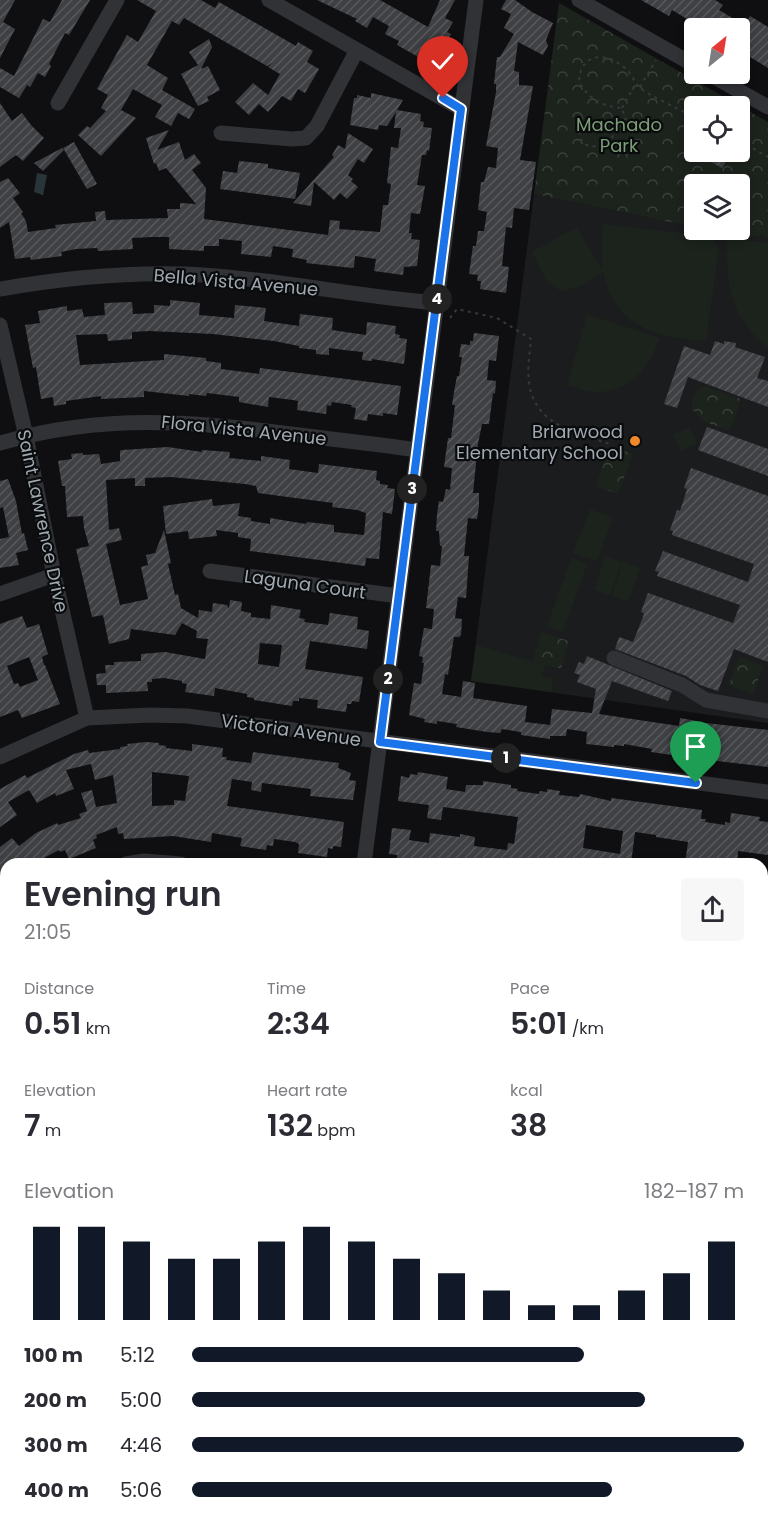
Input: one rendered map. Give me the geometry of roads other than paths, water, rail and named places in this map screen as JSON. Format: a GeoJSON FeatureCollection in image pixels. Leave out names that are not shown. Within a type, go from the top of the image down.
{"type":"FeatureCollection","features":[{"type":"Feature","properties":{"kind":"street"},"geometry":{"type":"LineString","coordinates":[[58,103],[117,0]]}},
{"type":"Feature","properties":{"kind":"street"},"geometry":{"type":"LineString","coordinates":[[269,0],[461,109]]}},
{"type":"Feature","properties":{"kind":"street"},"geometry":{"type":"LineString","coordinates":[[365,858],[476,0]]}},
{"type":"Feature","properties":{"kind":"street"},"geometry":{"type":"LineString","coordinates":[[579,0],[684,59]]}},
{"type":"Feature","properties":{"kind":"street"},"geometry":{"type":"LineString","coordinates":[[221,133],[292,139],[306,138],[317,126],[357,50]]}},
{"type":"Feature","properties":{"kind":"street"},"geometry":{"type":"LineString","coordinates":[[727,84],[768,107]]}},
{"type":"Feature","properties":{"kind":"street","name":"Bella Vista Avenue"},"geometry":{"type":"LineString","coordinates":[[0,289],[96,275],[188,274],[436,303]]}},
{"type":"Feature","properties":{"kind":"street","name":"Saint Lawrence Drive"},"geometry":{"type":"LineString","coordinates":[[0,325],[87,718]]}},
{"type":"Feature","properties":{"kind":"street","name":"Flora Vista Avenue"},"geometry":{"type":"LineString","coordinates":[[0,443],[92,424],[141,421],[200,423],[417,450]]}},
{"type":"Feature","properties":{"kind":"street","name":"Laguna Court"},"geometry":{"type":"LineString","coordinates":[[210,571],[399,597]]}},
{"type":"Feature","properties":{"kind":"street"},"geometry":{"type":"LineString","coordinates":[[0,594],[54,575]]}},
{"type":"Feature","properties":{"kind":"street"},"geometry":{"type":"LineString","coordinates":[[614,658],[682,685],[706,700],[768,711]]}},
{"type":"Feature","properties":{"kind":"street","name":"Victoria Avenue"},"geometry":{"type":"LineString","coordinates":[[0,757],[87,718],[187,716],[768,792]]}},
{"type":"Feature","properties":{"kind":"water"},"geometry":{"type":"Polygon","coordinates":[[[37,173],[47,175],[43,195],[34,192],[37,173]]]}},
{"type":"Feature","properties":{"kind":"place","name":"Briarwood Elementary School"},"geometry":{"type":"Point","coordinates":[635,441]}},
{"type":"Feature","properties":{"kind":"park label","name":"Machado Park"},"geometry":{"type":"Point","coordinates":[619,134]}}]}
